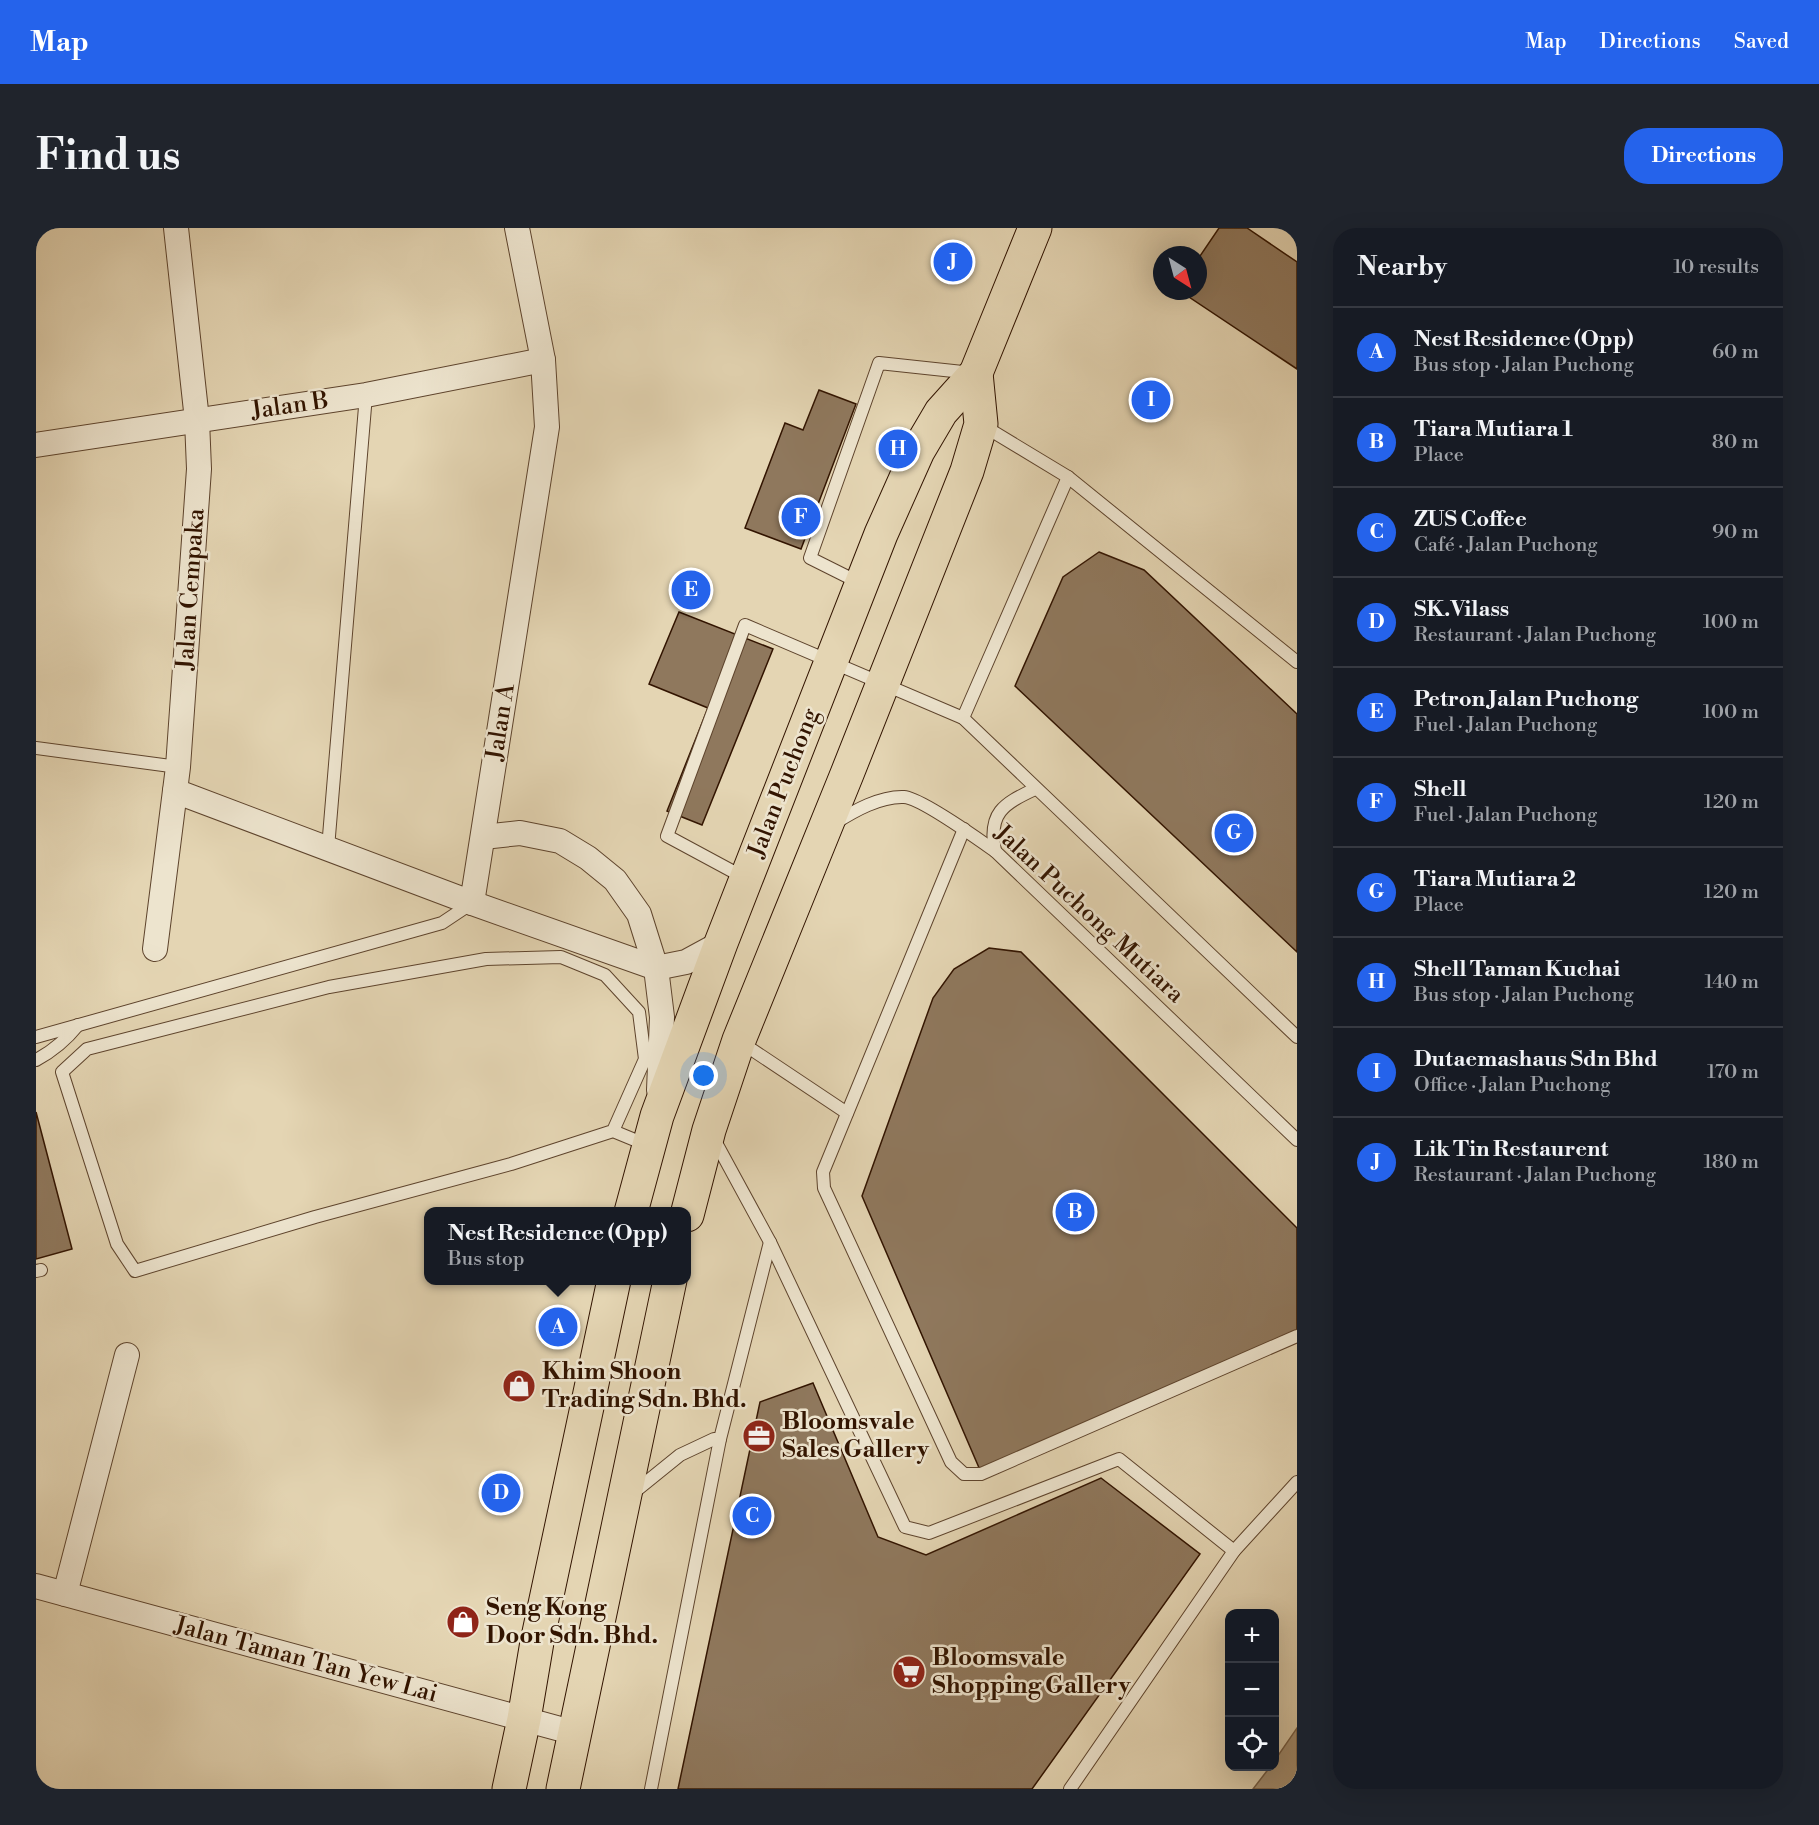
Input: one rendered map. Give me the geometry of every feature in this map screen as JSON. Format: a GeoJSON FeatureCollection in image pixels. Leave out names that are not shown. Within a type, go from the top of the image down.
{"type":"FeatureCollection","features":[{"type":"Feature","properties":{"kind":"main road","name":"Jalan Puchong"},"geometry":{"type":"LineString","coordinates":[[633,1207],[653,1131],[721,943],[881,534],[918,451],[941,412],[976,373],[1035,228]]}},
{"type":"Feature","properties":{"kind":"main road","name":"Jalan Puchong"},"geometry":{"type":"LineString","coordinates":[[689,1207],[709,1130],[738,1040],[967,471],[981,424],[976,373]]}},
{"type":"Feature","properties":{"kind":"main road"},"geometry":{"type":"LineString","coordinates":[[509,1789],[537,1642],[613,1285]]}},
{"type":"Feature","properties":{"kind":"main road"},"geometry":{"type":"LineString","coordinates":[[563,1789],[669,1285]]}},
{"type":"Feature","properties":{"kind":"street","name":"Jalan Cempaka"},"geometry":{"type":"LineString","coordinates":[[155,949],[177,779],[199,470],[198,420],[176,228]]}},
{"type":"Feature","properties":{"kind":"street","name":"Jalan A"},"geometry":{"type":"LineString","coordinates":[[472,903],[548,428],[543,360],[517,228]]}},
{"type":"Feature","properties":{"kind":"street","name":"Jalan B"},"geometry":{"type":"LineString","coordinates":[[36,445],[366,395],[543,360]]}},
{"type":"Feature","properties":{"kind":"street"},"geometry":{"type":"LineString","coordinates":[[177,779],[328,848],[472,903],[656,968],[686,962],[721,943]]}},
{"type":"Feature","properties":{"kind":"street"},"geometry":{"type":"LineString","coordinates":[[483,837],[520,833],[560,841],[588,858],[615,880],[639,914],[656,968],[662,1017],[653,1131]]}},
{"type":"Feature","properties":{"kind":"street"},"geometry":{"type":"LineString","coordinates":[[65,1594],[127,1355]]}},
{"type":"Feature","properties":{"kind":"street","name":"Jalan Taman Tan Yew Lai"},"geometry":{"type":"LineString","coordinates":[[36,1586],[575,1733]]}},
{"type":"Feature","properties":{"kind":"lane"},"geometry":{"type":"LineString","coordinates":[[861,584],[810,558],[879,363],[976,373]]}},
{"type":"Feature","properties":{"kind":"lane"},"geometry":{"type":"LineString","coordinates":[[328,848],[366,395]]}},
{"type":"Feature","properties":{"kind":"lane"},"geometry":{"type":"LineString","coordinates":[[981,424],[1068,477],[1297,662]]}},
{"type":"Feature","properties":{"kind":"lane"},"geometry":{"type":"LineString","coordinates":[[963,718],[1068,477]]}},
{"type":"Feature","properties":{"kind":"lane"},"geometry":{"type":"LineString","coordinates":[[746,879],[667,836],[746,625],[963,718],[1297,1037]]}},
{"type":"Feature","properties":{"kind":"lane"},"geometry":{"type":"LineString","coordinates":[[36,748],[177,779]]}},
{"type":"Feature","properties":{"kind":"lane"},"geometry":{"type":"LineString","coordinates":[[995,851],[992,833],[996,815],[1016,797],[1035,789]]}},
{"type":"Feature","properties":{"kind":"lane","name":"Jalan Puchong Mutiara"},"geometry":{"type":"LineString","coordinates":[[824,831],[850,813],[882,800],[904,797],[916,801],[964,829],[995,851],[1297,1140]]}},
{"type":"Feature","properties":{"kind":"lane"},"geometry":{"type":"LineString","coordinates":[[964,829],[823,1172],[824,1188],[951,1462],[964,1474],[981,1474],[1297,1336]]}},
{"type":"Feature","properties":{"kind":"lane"},"geometry":{"type":"LineString","coordinates":[[36,1037],[442,923],[472,903]]}},
{"type":"Feature","properties":{"kind":"lane"},"geometry":{"type":"LineString","coordinates":[[557,958],[559,934]]}},
{"type":"Feature","properties":{"kind":"lane"},"geometry":{"type":"LineString","coordinates":[[613,1131],[645,1059],[639,1012],[605,975],[561,957],[486,959],[329,987],[87,1049],[62,1072],[117,1244],[135,1271],[315,1217],[511,1164],[613,1131],[653,1131]]}},
{"type":"Feature","properties":{"kind":"lane"},"geometry":{"type":"LineString","coordinates":[[36,1060],[48,1054],[78,1026]]}},
{"type":"Feature","properties":{"kind":"lane"},"geometry":{"type":"LineString","coordinates":[[738,1040],[847,1113]]}},
{"type":"Feature","properties":{"kind":"lane"},"geometry":{"type":"LineString","coordinates":[[709,1130],[770,1242],[904,1527],[929,1533],[1119,1459],[1234,1551]]}},
{"type":"Feature","properties":{"kind":"lane"},"geometry":{"type":"LineString","coordinates":[[651,1789],[720,1439],[770,1242]]}},
{"type":"Feature","properties":{"kind":"lane"},"geometry":{"type":"LineString","coordinates":[[625,1500],[680,1455],[712,1440],[720,1439]]}},
{"type":"Feature","properties":{"kind":"lane"},"geometry":{"type":"LineString","coordinates":[[1070,1789],[1234,1551],[1297,1482]]}},
{"type":"Feature","properties":{"kind":"shaded area"},"geometry":{"type":"Polygon","coordinates":[[[1297,1728],[1297,1789],[1253,1789],[1267,1771],[1279,1771],[1279,1754],[1297,1728]]]}},
{"type":"Feature","properties":{"kind":"building"},"geometry":{"type":"Polygon","coordinates":[[[1219,228],[1247,228],[1297,262],[1297,369],[1194,300],[1207,300],[1207,246],[1219,228]]]}},
{"type":"Feature","properties":{"kind":"building"},"geometry":{"type":"Polygon","coordinates":[[[819,390],[856,404],[801,549],[745,528],[785,423],[803,430],[819,390]]]}},
{"type":"Feature","properties":{"kind":"building"},"geometry":{"type":"Polygon","coordinates":[[[1099,552],[1144,570],[1297,714],[1297,952],[1015,686],[1063,577],[1099,552]]]}},
{"type":"Feature","properties":{"kind":"building"},"geometry":{"type":"Polygon","coordinates":[[[679,612],[773,649],[702,825],[667,811],[708,708],[649,684],[679,612]]]}},
{"type":"Feature","properties":{"kind":"building"},"geometry":{"type":"Polygon","coordinates":[[[989,948],[1021,952],[1297,1228],[1297,1332],[980,1470],[862,1196],[933,998],[954,969],[989,948]]]}},
{"type":"Feature","properties":{"kind":"building"},"geometry":{"type":"Polygon","coordinates":[[[36,1112],[72,1249],[36,1259],[36,1112]]]}},
{"type":"Feature","properties":{"kind":"building","name":"Bloomsvale Shopping Gallery"},"geometry":{"type":"Polygon","coordinates":[[[813,1383],[878,1537],[926,1555],[1101,1478],[1200,1554],[1032,1789],[678,1789],[760,1402],[813,1383]]]}},
{"type":"Feature","properties":{"kind":"place","name":"Lik Tin Restaurent"},"geometry":{"type":"Point","coordinates":[953,262]}},
{"type":"Feature","properties":{"kind":"place","name":"Dutaemashaus Sdn Bhd"},"geometry":{"type":"Point","coordinates":[1151,400]}},
{"type":"Feature","properties":{"kind":"place","name":"Shell Taman Kuchai"},"geometry":{"type":"Point","coordinates":[898,449]}},
{"type":"Feature","properties":{"kind":"place","name":"Shell"},"geometry":{"type":"Point","coordinates":[801,517]}},
{"type":"Feature","properties":{"kind":"place","name":"Petron Jalan Puchong"},"geometry":{"type":"Point","coordinates":[691,590]}},
{"type":"Feature","properties":{"kind":"place","name":"Tiara Mutiara 2"},"geometry":{"type":"Point","coordinates":[1234,833]}},
{"type":"Feature","properties":{"kind":"place","name":"Tiara Mutiara 1"},"geometry":{"type":"Point","coordinates":[1075,1212]}},
{"type":"Feature","properties":{"kind":"place","name":"Nest Residence (Opp)"},"geometry":{"type":"Point","coordinates":[558,1327]}},
{"type":"Feature","properties":{"kind":"place","name":"Khim Shoon Trading Sdn. Bhd."},"geometry":{"type":"Point","coordinates":[519,1386]}},
{"type":"Feature","properties":{"kind":"place","name":"Bloomsvale Sales Gallery"},"geometry":{"type":"Point","coordinates":[759,1436]}},
{"type":"Feature","properties":{"kind":"place","name":"SK.Vilass"},"geometry":{"type":"Point","coordinates":[501,1493]}},
{"type":"Feature","properties":{"kind":"place","name":"ZUS Coffee"},"geometry":{"type":"Point","coordinates":[752,1516]}},
{"type":"Feature","properties":{"kind":"place","name":"Seng Kong Door Sdn. Bhd."},"geometry":{"type":"Point","coordinates":[463,1622]}},
{"type":"Feature","properties":{"kind":"place","name":"Bloomsvale Shopping Gallery"},"geometry":{"type":"Point","coordinates":[909,1672]}}]}
